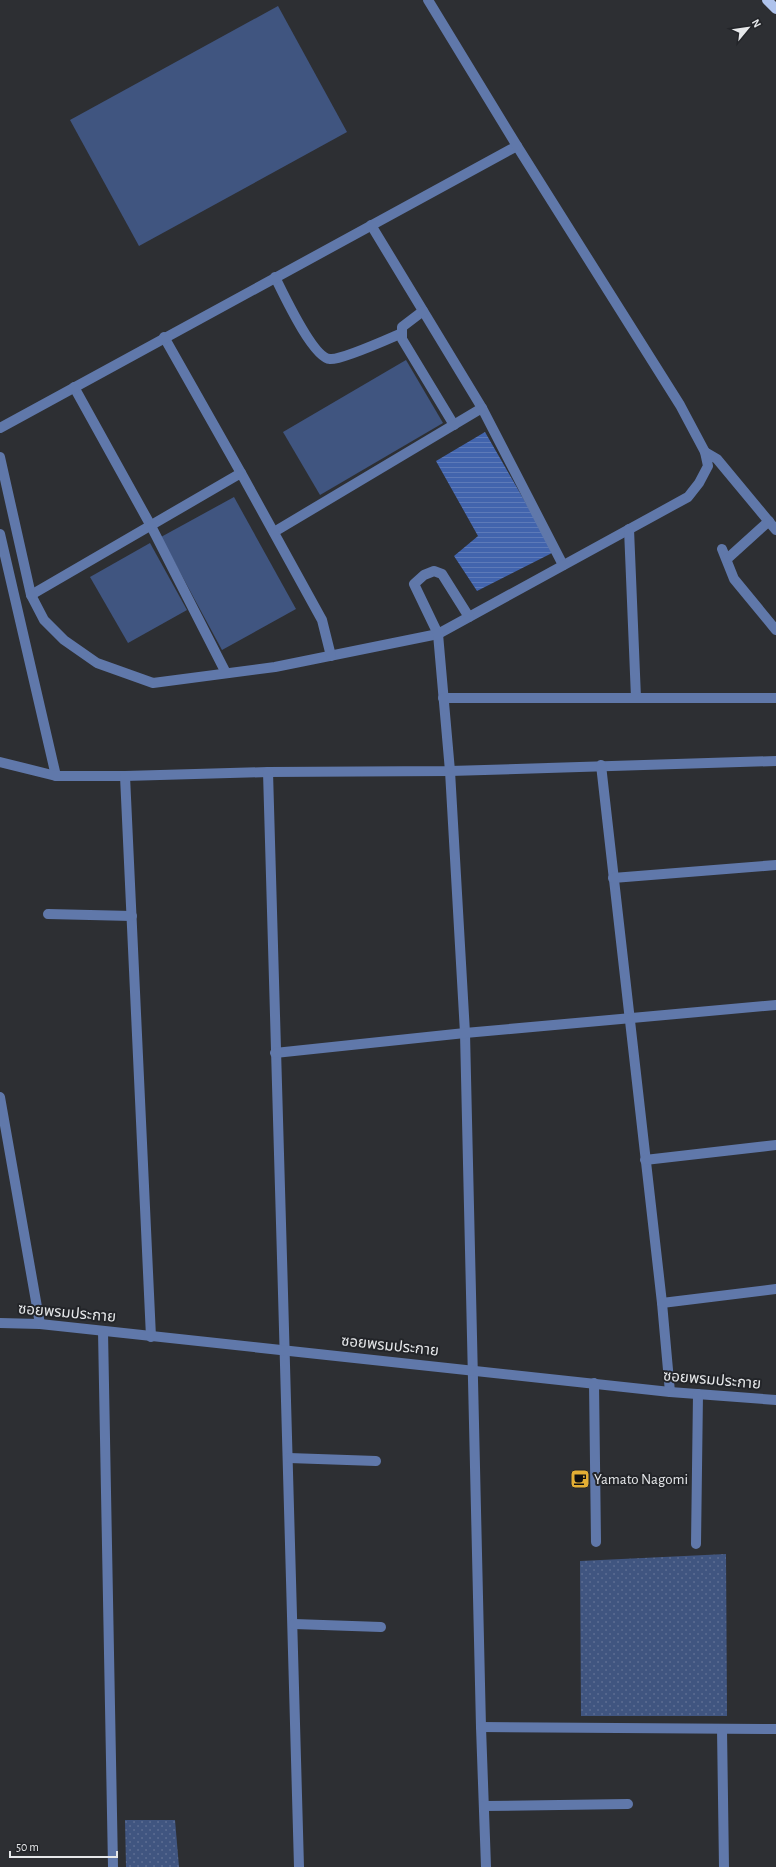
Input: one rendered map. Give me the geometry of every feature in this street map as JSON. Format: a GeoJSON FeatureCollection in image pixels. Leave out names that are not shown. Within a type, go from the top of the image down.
{"type":"FeatureCollection","features":[{"type":"Feature","properties":{"kind":"main road"},"geometry":{"type":"LineString","coordinates":[[767,0],[776,9]]}},
{"type":"Feature","properties":{"kind":"street"},"geometry":{"type":"LineString","coordinates":[[0,457],[31,595],[44,620],[64,640],[98,663],[153,683],[275,667],[438,634],[688,497],[708,466],[705,452],[680,405],[517,146],[428,0]]}},
{"type":"Feature","properties":{"kind":"street"},"geometry":{"type":"LineString","coordinates":[[0,428],[517,146]]}},
{"type":"Feature","properties":{"kind":"street"},"geometry":{"type":"LineString","coordinates":[[371,225],[482,408],[564,565]]}},
{"type":"Feature","properties":{"kind":"street"},"geometry":{"type":"LineString","coordinates":[[275,277],[302,329],[318,353],[329,359],[341,357],[402,334]]}},
{"type":"Feature","properties":{"kind":"street"},"geometry":{"type":"LineString","coordinates":[[423,311],[402,327],[402,339],[454,425]]}},
{"type":"Feature","properties":{"kind":"street"},"geometry":{"type":"LineString","coordinates":[[164,338],[322,620],[331,656]]}},
{"type":"Feature","properties":{"kind":"street"},"geometry":{"type":"LineString","coordinates":[[74,387],[150,526],[226,674]]}},
{"type":"Feature","properties":{"kind":"street"},"geometry":{"type":"LineString","coordinates":[[274,532],[482,408]]}},
{"type":"Feature","properties":{"kind":"street"},"geometry":{"type":"LineString","coordinates":[[705,452],[717,459],[776,530]]}},
{"type":"Feature","properties":{"kind":"street"},"geometry":{"type":"LineString","coordinates":[[31,595],[241,473]]}},
{"type":"Feature","properties":{"kind":"street"},"geometry":{"type":"LineString","coordinates":[[727,559],[769,521]]}},
{"type":"Feature","properties":{"kind":"street"},"geometry":{"type":"LineString","coordinates":[[629,529],[636,698]]}},
{"type":"Feature","properties":{"kind":"street"},"geometry":{"type":"LineString","coordinates":[[0,534],[56,776]]}},
{"type":"Feature","properties":{"kind":"street"},"geometry":{"type":"LineString","coordinates":[[722,549],[734,579],[776,630]]}},
{"type":"Feature","properties":{"kind":"street"},"geometry":{"type":"LineString","coordinates":[[469,617],[442,574],[434,571],[424,575],[414,584],[438,634],[450,770],[466,1033],[481,1727],[486,1867]]}},
{"type":"Feature","properties":{"kind":"street"},"geometry":{"type":"LineString","coordinates":[[443,698],[776,698]]}},
{"type":"Feature","properties":{"kind":"street"},"geometry":{"type":"LineString","coordinates":[[0,762],[56,776],[125,776],[268,772],[450,770],[776,761]]}},
{"type":"Feature","properties":{"kind":"street"},"geometry":{"type":"LineString","coordinates":[[601,765],[662,1303],[670,1392]]}},
{"type":"Feature","properties":{"kind":"street"},"geometry":{"type":"LineString","coordinates":[[268,772],[275,1053],[294,1624],[299,1867]]}},
{"type":"Feature","properties":{"kind":"street"},"geometry":{"type":"LineString","coordinates":[[125,776],[151,1337]]}},
{"type":"Feature","properties":{"kind":"street"},"geometry":{"type":"LineString","coordinates":[[613,878],[776,865]]}},
{"type":"Feature","properties":{"kind":"street"},"geometry":{"type":"LineString","coordinates":[[48,914],[132,916]]}},
{"type":"Feature","properties":{"kind":"street"},"geometry":{"type":"LineString","coordinates":[[275,1053],[466,1033],[776,1005]]}},
{"type":"Feature","properties":{"kind":"street"},"geometry":{"type":"LineString","coordinates":[[0,1097],[40,1324]]}},
{"type":"Feature","properties":{"kind":"street"},"geometry":{"type":"LineString","coordinates":[[645,1160],[776,1145]]}},
{"type":"Feature","properties":{"kind":"street"},"geometry":{"type":"LineString","coordinates":[[662,1303],[776,1289]]}},
{"type":"Feature","properties":{"kind":"street","name":"ซอยพรมประกาย"},"geometry":{"type":"LineString","coordinates":[[0,1323],[40,1324],[151,1337],[285,1349],[670,1392],[776,1400]]}},
{"type":"Feature","properties":{"kind":"street"},"geometry":{"type":"LineString","coordinates":[[103,1331],[113,1867]]}},
{"type":"Feature","properties":{"kind":"street"},"geometry":{"type":"LineString","coordinates":[[594,1383],[596,1542]]}},
{"type":"Feature","properties":{"kind":"street"},"geometry":{"type":"LineString","coordinates":[[696,1544],[698,1394]]}},
{"type":"Feature","properties":{"kind":"street"},"geometry":{"type":"LineString","coordinates":[[289,1458],[376,1461]]}},
{"type":"Feature","properties":{"kind":"street"},"geometry":{"type":"LineString","coordinates":[[294,1624],[381,1627]]}},
{"type":"Feature","properties":{"kind":"street"},"geometry":{"type":"LineString","coordinates":[[481,1727],[776,1729]]}},
{"type":"Feature","properties":{"kind":"street"},"geometry":{"type":"LineString","coordinates":[[722,1729],[724,1867]]}},
{"type":"Feature","properties":{"kind":"street"},"geometry":{"type":"LineString","coordinates":[[484,1806],[628,1804]]}},
{"type":"Feature","properties":{"kind":"shaded area"},"geometry":{"type":"Polygon","coordinates":[[[278,6],[347,132],[139,246],[70,120],[278,6]]]}},
{"type":"Feature","properties":{"kind":"shaded area"},"geometry":{"type":"Polygon","coordinates":[[[406,360],[443,423],[320,495],[283,432],[406,360]]]}},
{"type":"Feature","properties":{"kind":"shaded area"},"geometry":{"type":"Polygon","coordinates":[[[485,432],[554,552],[477,591],[454,556],[478,536],[436,461],[485,432]]]}},
{"type":"Feature","properties":{"kind":"shaded area"},"geometry":{"type":"Polygon","coordinates":[[[234,497],[296,609],[222,650],[161,537],[234,497]]]}},
{"type":"Feature","properties":{"kind":"shaded area"},"geometry":{"type":"Polygon","coordinates":[[[150,543],[187,610],[128,643],[90,577],[150,543]]]}},
{"type":"Feature","properties":{"kind":"shaded area"},"geometry":{"type":"Polygon","coordinates":[[[726,1554],[727,1716],[581,1716],[580,1561],[726,1554]]]}},
{"type":"Feature","properties":{"kind":"shaded area"},"geometry":{"type":"Polygon","coordinates":[[[125,1820],[175,1820],[179,1867],[126,1867],[125,1820]]]}},
{"type":"Feature","properties":{"kind":"place","name":"Yamato Nagomi"},"geometry":{"type":"Point","coordinates":[580,1479]}}]}
